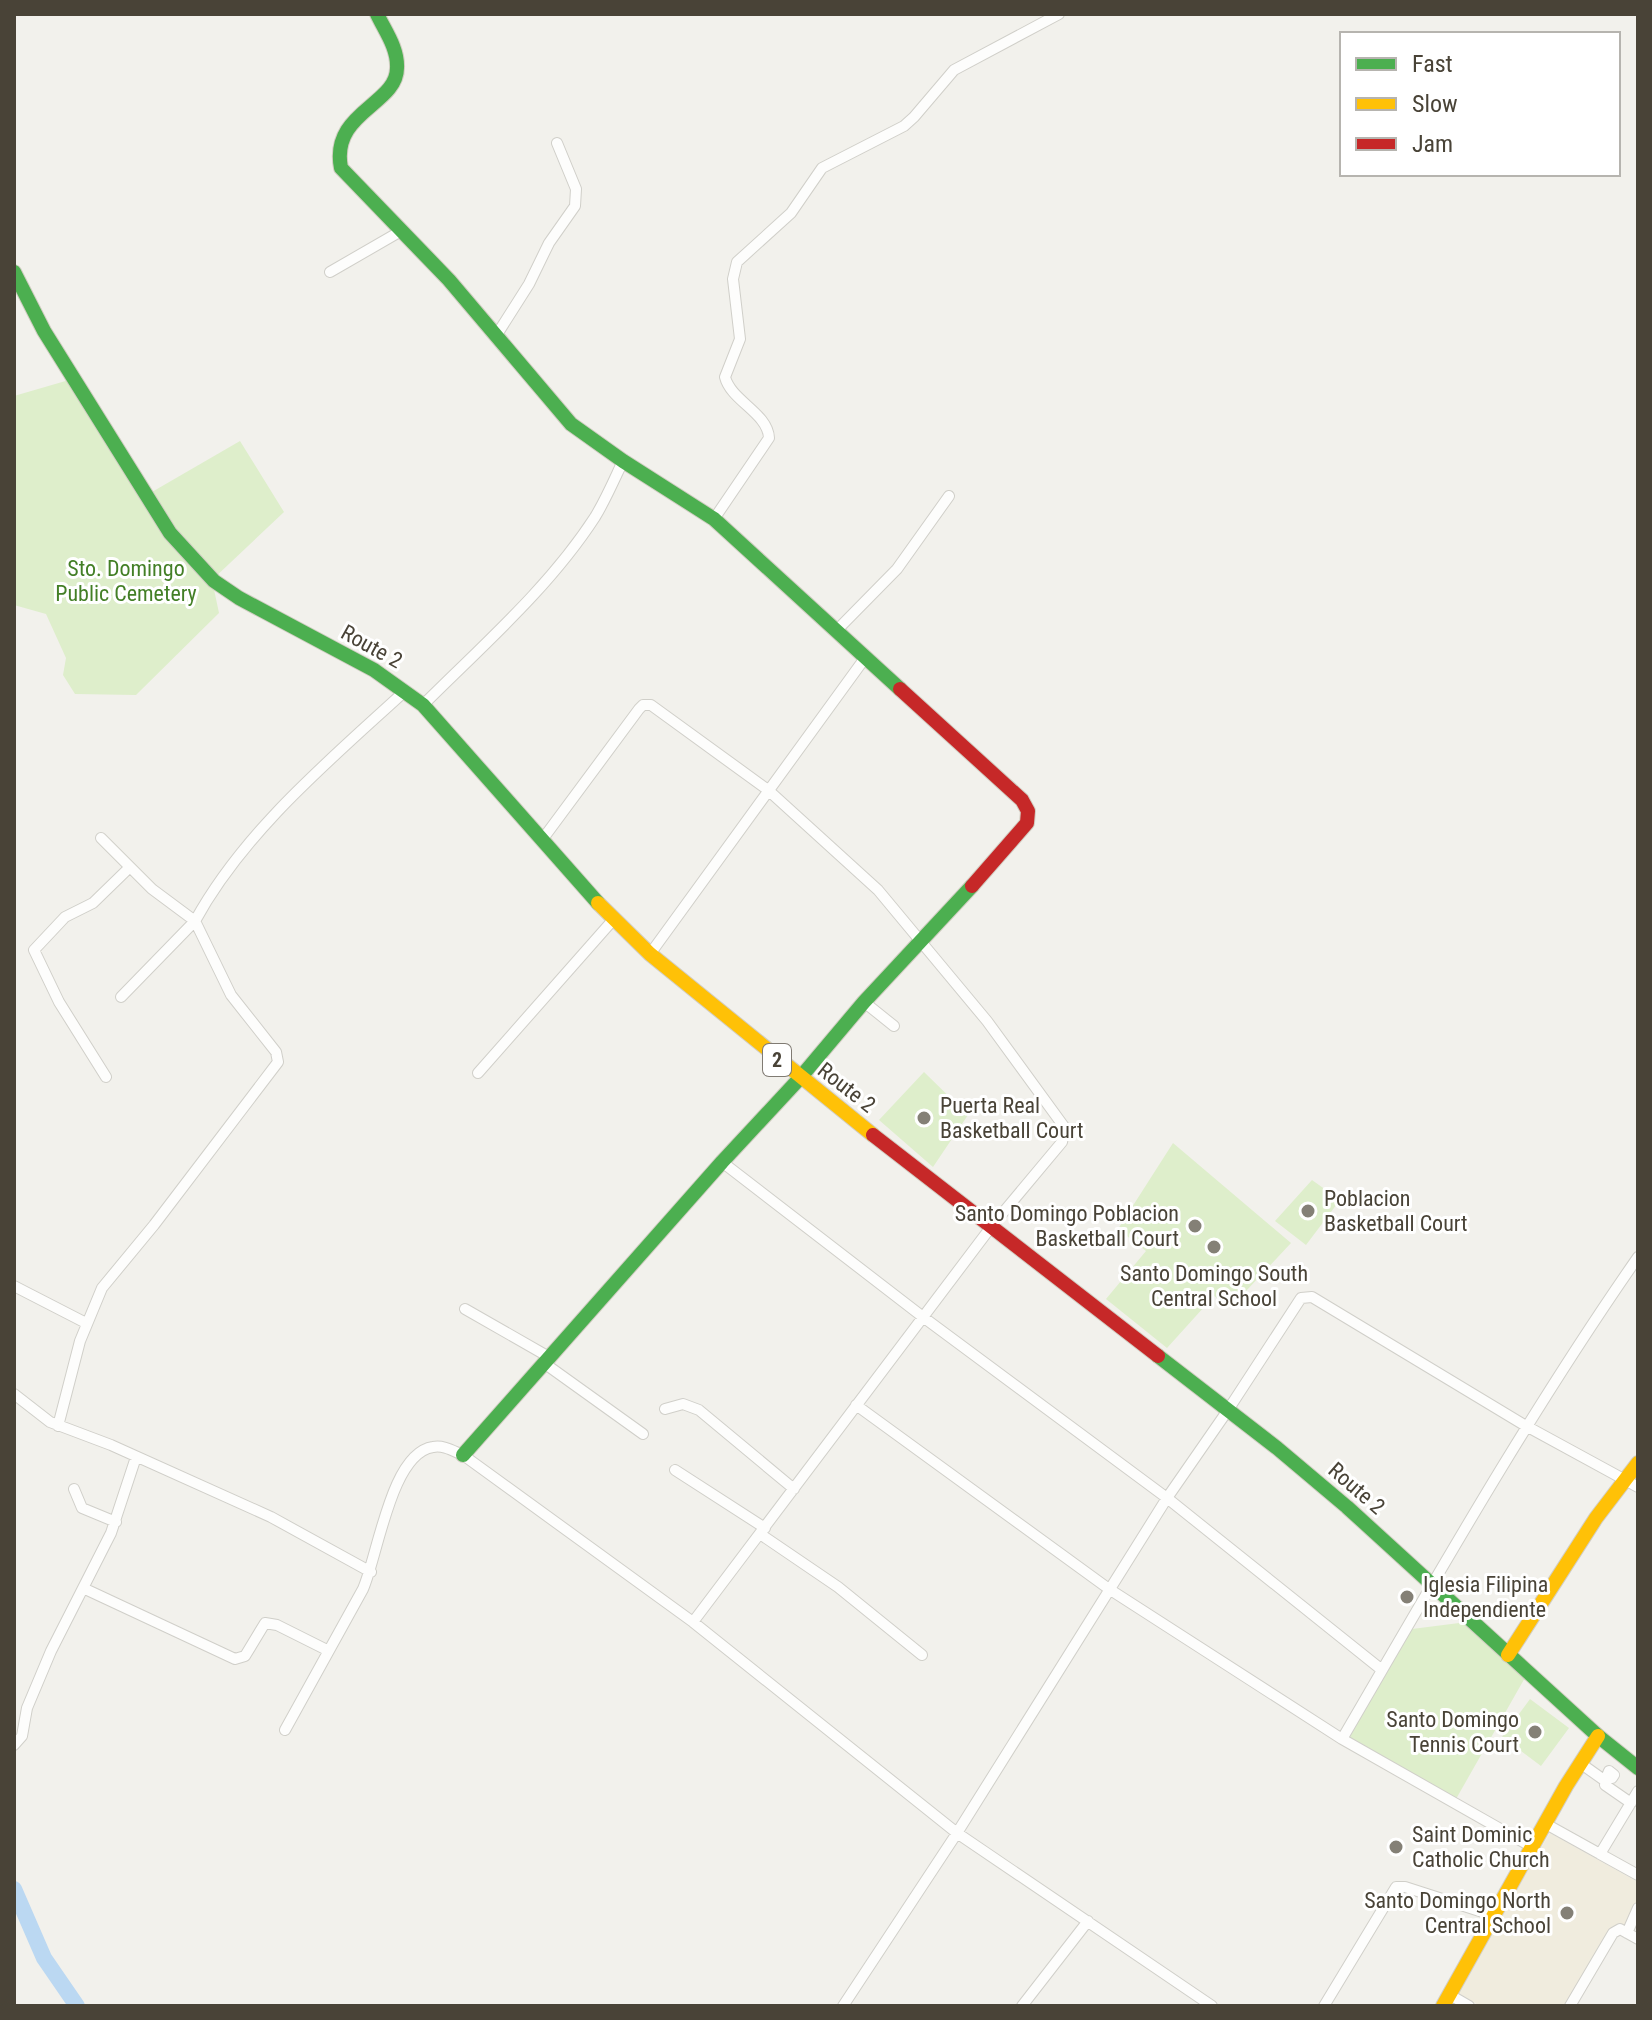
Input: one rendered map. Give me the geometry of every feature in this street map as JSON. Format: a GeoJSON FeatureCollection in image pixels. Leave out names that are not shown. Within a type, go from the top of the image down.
{"type":"FeatureCollection","features":[{"type":"Feature","properties":{"kind":"main road"},"geometry":{"type":"LineString","coordinates":[[377,14],[399,64],[398,74],[393,84],[344,135],[338,159],[341,168],[449,280],[571,424],[714,519],[1022,800],[1028,810],[1027,823],[979,878],[864,1002],[800,1078],[463,1455]]}},
{"type":"Feature","properties":{"kind":"main road","name":"Route 2"},"geometry":{"type":"LineString","coordinates":[[14,272],[72,378],[170,533],[214,581],[239,598],[374,670],[423,705],[613,920],[650,954],[800,1078],[1228,1410],[1347,1507],[1598,1736],[1638,1768]]}},
{"type":"Feature","properties":{"kind":"main road"},"geometry":{"type":"LineString","coordinates":[[1508,1655],[1631,1483],[1638,1463]]}},
{"type":"Feature","properties":{"kind":"main road"},"geometry":{"type":"LineString","coordinates":[[1447,2000],[1598,1736]]}},
{"type":"Feature","properties":{"kind":"street"},"geometry":{"type":"LineString","coordinates":[[714,519],[769,438],[767,427],[729,389],[725,377],[740,339],[733,279],[737,262],[791,213],[822,168],[904,126],[946,78],[962,66],[1059,14]]}},
{"type":"Feature","properties":{"kind":"street"},"geometry":{"type":"LineString","coordinates":[[496,336],[529,284],[549,243],[575,206],[576,189],[557,143]]}},
{"type":"Feature","properties":{"kind":"street"},"geometry":{"type":"LineString","coordinates":[[330,272],[401,231]]}},
{"type":"Feature","properties":{"kind":"street"},"geometry":{"type":"LineString","coordinates":[[423,705],[539,589],[571,550],[596,515],[623,461]]}},
{"type":"Feature","properties":{"kind":"street"},"geometry":{"type":"LineString","coordinates":[[836,631],[897,569],[949,496]]}},
{"type":"Feature","properties":{"kind":"street"},"geometry":{"type":"LineString","coordinates":[[650,954],[865,658]]}},
{"type":"Feature","properties":{"kind":"street"},"geometry":{"type":"LineString","coordinates":[[121,997],[195,921],[249,844],[290,797],[405,691]]}},
{"type":"Feature","properties":{"kind":"street"},"geometry":{"type":"LineString","coordinates":[[542,840],[639,709],[647,704],[768,790],[878,890],[1012,1054],[1065,1128],[1062,1142],[1056,1150],[991,1227],[693,1622]]}},
{"type":"Feature","properties":{"kind":"street"},"geometry":{"type":"LineString","coordinates":[[58,1426],[86,1323],[102,1288],[278,1062],[276,1052],[231,995],[195,921],[174,908],[101,838]]}},
{"type":"Feature","properties":{"kind":"street"},"geometry":{"type":"LineString","coordinates":[[106,1077],[59,1002],[34,950],[65,917],[93,903],[130,867]]}},
{"type":"Feature","properties":{"kind":"street"},"geometry":{"type":"LineString","coordinates":[[478,1073],[613,920]]}},
{"type":"Feature","properties":{"kind":"street"},"geometry":{"type":"LineString","coordinates":[[864,1002],[894,1026]]}},
{"type":"Feature","properties":{"kind":"street"},"geometry":{"type":"LineString","coordinates":[[722,1162],[923,1317],[1167,1498],[1382,1670]]}},
{"type":"Feature","properties":{"kind":"street"},"geometry":{"type":"LineString","coordinates":[[1342,1739],[1430,1584],[1526,1426],[1638,1257]]}},
{"type":"Feature","properties":{"kind":"street"},"geometry":{"type":"LineString","coordinates":[[14,1286],[86,1323]]}},
{"type":"Feature","properties":{"kind":"street"},"geometry":{"type":"LineString","coordinates":[[843,2006],[957,1833],[1167,1498],[1301,1298],[1309,1295],[1526,1426],[1631,1483]]}},
{"type":"Feature","properties":{"kind":"street"},"geometry":{"type":"LineString","coordinates":[[465,1309],[546,1360],[643,1434]]}},
{"type":"Feature","properties":{"kind":"street"},"geometry":{"type":"LineString","coordinates":[[14,1394],[58,1426],[111,1445],[271,1517],[371,1572]]}},
{"type":"Feature","properties":{"kind":"street"},"geometry":{"type":"LineString","coordinates":[[665,1409],[683,1404],[699,1410],[794,1489]]}},
{"type":"Feature","properties":{"kind":"street"},"geometry":{"type":"LineString","coordinates":[[856,1405],[1109,1589],[1342,1739],[1532,1847]]}},
{"type":"Feature","properties":{"kind":"street"},"geometry":{"type":"LineString","coordinates":[[285,1730],[371,1572],[387,1502],[417,1454],[437,1446],[463,1455],[693,1622],[957,1833],[1212,2006]]}},
{"type":"Feature","properties":{"kind":"street"},"geometry":{"type":"LineString","coordinates":[[14,1745],[22,1736],[27,1708],[41,1673],[116,1522],[136,1457]]}},
{"type":"Feature","properties":{"kind":"street"},"geometry":{"type":"LineString","coordinates":[[675,1470],[838,1587],[922,1655]]}},
{"type":"Feature","properties":{"kind":"street"},"geometry":{"type":"LineString","coordinates":[[74,1489],[82,1508],[116,1522]]}},
{"type":"Feature","properties":{"kind":"street"},"geometry":{"type":"LineString","coordinates":[[83,1588],[235,1659],[245,1656],[265,1623],[277,1625],[327,1650]]}},
{"type":"Feature","properties":{"kind":"street"},"geometry":{"type":"LineString","coordinates":[[1607,1780],[1623,1757]]}},
{"type":"Feature","properties":{"kind":"street"},"geometry":{"type":"LineString","coordinates":[[1579,1765],[1634,1798],[1600,1854]]}},
{"type":"Feature","properties":{"kind":"street"},"geometry":{"type":"LineString","coordinates":[[1546,1824],[1638,1875]]}},
{"type":"Feature","properties":{"kind":"street"},"geometry":{"type":"LineString","coordinates":[[1324,2006],[1396,1887],[1405,1887],[1495,1916]]}},
{"type":"Feature","properties":{"kind":"street"},"geometry":{"type":"LineString","coordinates":[[1627,1933],[1638,1908]]}},
{"type":"Feature","properties":{"kind":"street"},"geometry":{"type":"LineString","coordinates":[[1022,2006],[1088,1921]]}},
{"type":"Feature","properties":{"kind":"street"},"geometry":{"type":"LineString","coordinates":[[1570,2006],[1613,1933],[1620,1929],[1638,1939]]}},
{"type":"Feature","properties":{"kind":"street"},"geometry":{"type":"LineString","coordinates":[[1447,2000],[1469,2006]]}},
{"type":"Feature","properties":{"kind":"shaded area","name":"Santo Domingo North Central School"},"geometry":{"type":"Polygon","coordinates":[[[1550,1833],[1638,1882],[1638,1898],[1625,1927],[1613,1928],[1565,2006],[1480,2006],[1457,1992],[1550,1833]]]}},
{"type":"Feature","properties":{"kind":"green space","name":"Sto. Domingo Public Cemetery"},"geometry":{"type":"Polygon","coordinates":[[[69,380],[145,496],[240,441],[284,512],[212,580],[219,613],[136,695],[75,694],[63,675],[66,658],[46,614],[14,605],[14,396],[69,380]]]}},
{"type":"Feature","properties":{"kind":"green space","name":"Puerta Real Basketball Court"},"geometry":{"type":"Polygon","coordinates":[[[924,1072],[968,1115],[933,1167],[879,1120],[924,1072]]]}},
{"type":"Feature","properties":{"kind":"green space","name":"Santo Domingo South Central School"},"geometry":{"type":"Polygon","coordinates":[[[1173,1143],[1291,1243],[1231,1307],[1214,1296],[1167,1348],[1106,1299],[1146,1251],[1118,1229],[1173,1143]]]}},
{"type":"Feature","properties":{"kind":"green space","name":"Poblacion Basketball Court"},"geometry":{"type":"Polygon","coordinates":[[[1312,1180],[1340,1200],[1306,1245],[1275,1221],[1312,1180]]]}},
{"type":"Feature","properties":{"kind":"green space"},"geometry":{"type":"Polygon","coordinates":[[[1467,1622],[1526,1676],[1456,1799],[1347,1738],[1412,1629],[1467,1622]]]}},
{"type":"Feature","properties":{"kind":"green space","name":"Santo Domingo Tennis Court"},"geometry":{"type":"Polygon","coordinates":[[[1530,1699],[1569,1728],[1541,1766],[1502,1737],[1530,1699]]]}},
{"type":"Feature","properties":{"kind":"waterway"},"geometry":{"type":"LineString","coordinates":[[14,1889],[44,1958],[77,2006]]}},
{"type":"Feature","properties":{"kind":"traffic: fast"},"geometry":{"type":"LineString","coordinates":[[377,14],[395,54],[397,68],[394,81],[345,134],[340,149],[341,168],[449,280],[571,424],[714,519],[900,689]]}},
{"type":"Feature","properties":{"kind":"traffic: fast"},"geometry":{"type":"LineString","coordinates":[[14,272],[44,331],[170,533],[214,581],[239,598],[374,670],[423,705],[598,903]]}},
{"type":"Feature","properties":{"kind":"traffic: fast"},"geometry":{"type":"LineString","coordinates":[[463,1455],[800,1078],[864,1002],[972,886]]}},
{"type":"Feature","properties":{"kind":"traffic: fast"},"geometry":{"type":"LineString","coordinates":[[1158,1356],[1277,1448],[1347,1507],[1598,1736],[1638,1768]]}},
{"type":"Feature","properties":{"kind":"traffic: slow"},"geometry":{"type":"LineString","coordinates":[[598,903],[650,954],[873,1135]]}},
{"type":"Feature","properties":{"kind":"traffic: slow"},"geometry":{"type":"LineString","coordinates":[[1508,1655],[1596,1518],[1638,1463]]}},
{"type":"Feature","properties":{"kind":"traffic: slow"},"geometry":{"type":"LineString","coordinates":[[1443,2006],[1566,1786],[1598,1736]]}},
{"type":"Feature","properties":{"kind":"traffic: jam"},"geometry":{"type":"LineString","coordinates":[[900,689],[1022,800],[1028,811],[1027,823],[972,886]]}},
{"type":"Feature","properties":{"kind":"traffic: jam"},"geometry":{"type":"LineString","coordinates":[[873,1135],[1158,1356]]}},
{"type":"Feature","properties":{"kind":"place","name":"Puerta Real Basketball Court"},"geometry":{"type":"Point","coordinates":[924,1118]}},
{"type":"Feature","properties":{"kind":"place","name":"Poblacion Basketball Court"},"geometry":{"type":"Point","coordinates":[1308,1211]}},
{"type":"Feature","properties":{"kind":"place","name":"Santo Domingo Poblacion Basketball Court"},"geometry":{"type":"Point","coordinates":[1195,1226]}},
{"type":"Feature","properties":{"kind":"place","name":"Santo Domingo South Central School"},"geometry":{"type":"Point","coordinates":[1214,1247]}},
{"type":"Feature","properties":{"kind":"place","name":"Iglesia Filipina Independiente"},"geometry":{"type":"Point","coordinates":[1407,1597]}},
{"type":"Feature","properties":{"kind":"place","name":"Santo Domingo Tennis Court"},"geometry":{"type":"Point","coordinates":[1535,1732]}},
{"type":"Feature","properties":{"kind":"place","name":"Saint Dominic Catholic Church"},"geometry":{"type":"Point","coordinates":[1396,1847]}},
{"type":"Feature","properties":{"kind":"place","name":"Santo Domingo North Central School"},"geometry":{"type":"Point","coordinates":[1567,1913]}}]}
